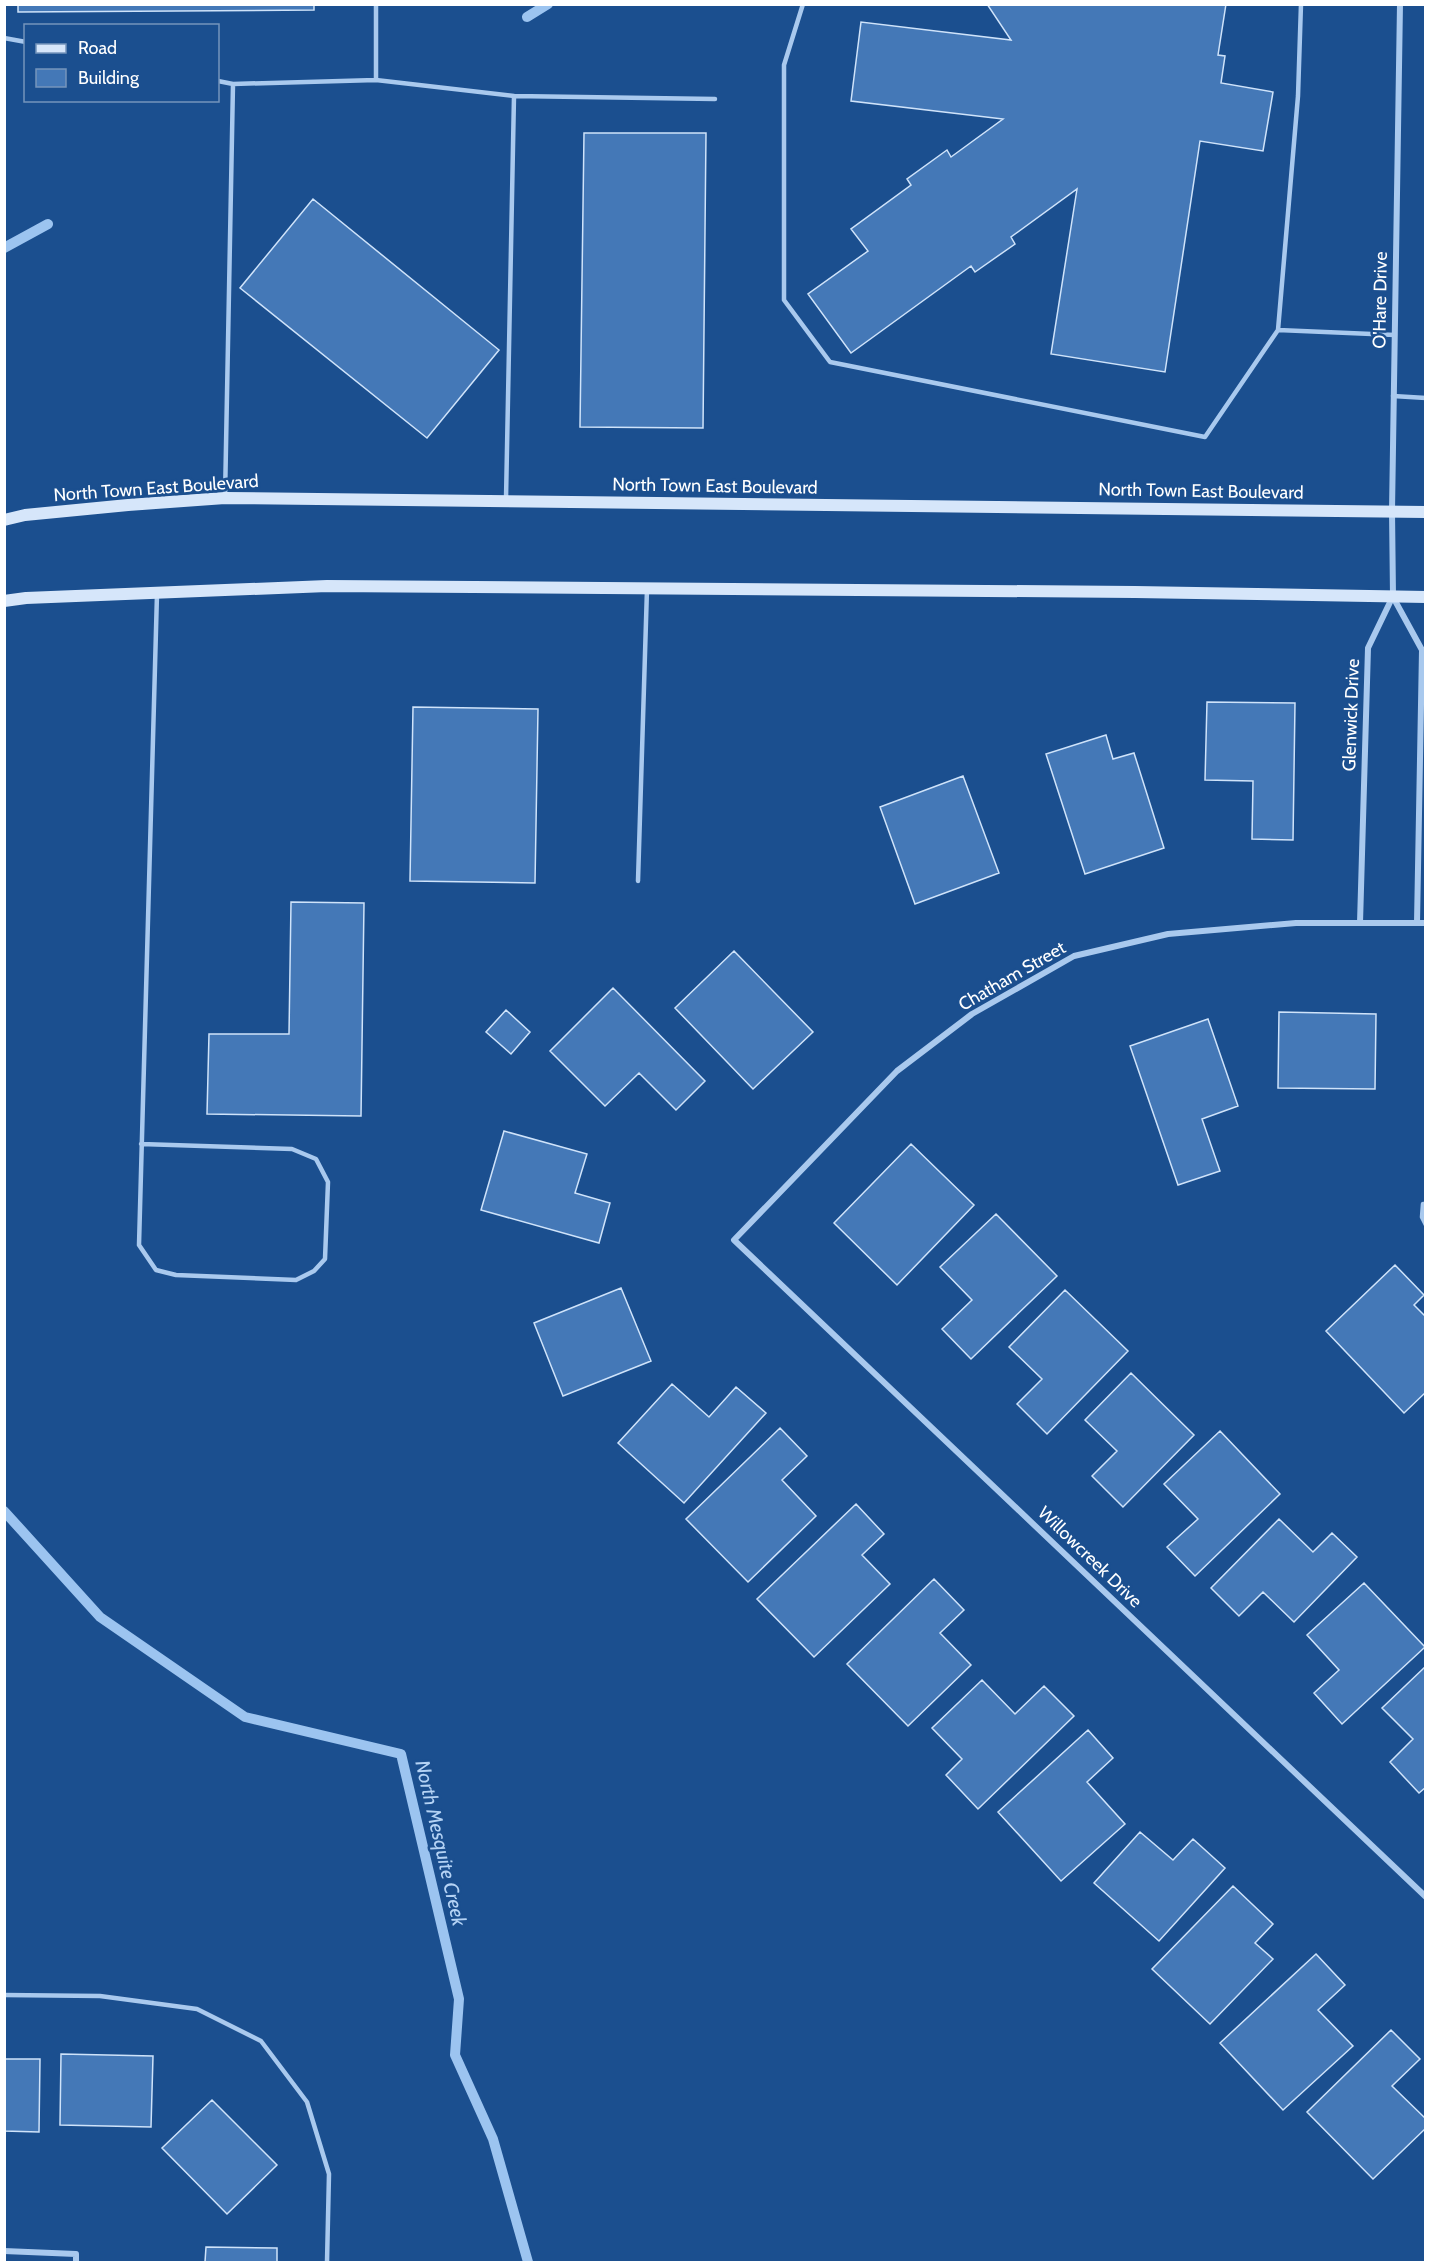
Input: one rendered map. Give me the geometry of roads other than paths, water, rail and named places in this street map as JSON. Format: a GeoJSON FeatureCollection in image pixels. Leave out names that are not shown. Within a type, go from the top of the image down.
{"type":"FeatureCollection","features":[{"type":"Feature","properties":{"kind":"main road","name":"North Town East Boulevard"},"geometry":{"type":"LineString","coordinates":[[4,520],[25,515],[225,498],[1425,512]]}},
{"type":"Feature","properties":{"kind":"main road"},"geometry":{"type":"LineString","coordinates":[[4,601],[26,598],[327,586],[1425,597]]}},
{"type":"Feature","properties":{"kind":"street","name":"O'Hare Drive"},"geometry":{"type":"LineString","coordinates":[[1393,596],[1392,511],[1400,4]]}},
{"type":"Feature","properties":{"kind":"street","name":"Glenwick Drive"},"geometry":{"type":"LineString","coordinates":[[1360,922],[1368,648],[1393,596]]}},
{"type":"Feature","properties":{"kind":"street"},"geometry":{"type":"LineString","coordinates":[[1393,596],[1422,650],[1417,923]]}},
{"type":"Feature","properties":{"kind":"street","name":"Chatham Street"},"geometry":{"type":"LineString","coordinates":[[734,1240],[897,1071],[972,1014],[1074,956],[1168,934],[1296,923],[1425,923]]}},
{"type":"Feature","properties":{"kind":"street","name":"Willowcreek Drive"},"geometry":{"type":"LineString","coordinates":[[734,1240],[1425,1897]]}},
{"type":"Feature","properties":{"kind":"street"},"geometry":{"type":"LineString","coordinates":[[4,2251],[76,2254],[76,2262]]}},
{"type":"Feature","properties":{"kind":"lane"},"geometry":{"type":"LineString","coordinates":[[375,80],[376,4]]}},
{"type":"Feature","properties":{"kind":"lane"},"geometry":{"type":"LineString","coordinates":[[803,4],[784,65],[784,300],[830,362],[1205,436],[1278,330],[1298,96],[1301,4]]}},
{"type":"Feature","properties":{"kind":"lane"},"geometry":{"type":"LineString","coordinates":[[4,38],[24,42]]}},
{"type":"Feature","properties":{"kind":"lane"},"geometry":{"type":"LineString","coordinates":[[219,81],[233,84],[375,80],[514,96],[715,99]]}},
{"type":"Feature","properties":{"kind":"lane"},"geometry":{"type":"LineString","coordinates":[[225,498],[233,84]]}},
{"type":"Feature","properties":{"kind":"lane"},"geometry":{"type":"LineString","coordinates":[[506,501],[514,96]]}},
{"type":"Feature","properties":{"kind":"lane"},"geometry":{"type":"LineString","coordinates":[[1278,330],[1395,335]]}},
{"type":"Feature","properties":{"kind":"lane"},"geometry":{"type":"LineString","coordinates":[[1394,396],[1425,398]]}},
{"type":"Feature","properties":{"kind":"lane"},"geometry":{"type":"LineString","coordinates":[[638,881],[647,589]]}},
{"type":"Feature","properties":{"kind":"lane"},"geometry":{"type":"LineString","coordinates":[[141,1144],[292,1149],[316,1159],[328,1182],[324,1259],[314,1271],[296,1280],[176,1275],[156,1270],[139,1245],[141,1144],[157,592]]}},
{"type":"Feature","properties":{"kind":"lane"},"geometry":{"type":"LineString","coordinates":[[1425,1204],[1423,1204],[1422,1217],[1425,1225]]}},
{"type":"Feature","properties":{"kind":"lane"},"geometry":{"type":"LineString","coordinates":[[4,1995],[100,1996],[197,2009],[261,2041],[307,2102],[326,2163],[329,2174],[327,2262]]}},
{"type":"Feature","properties":{"kind":"waterway"},"geometry":{"type":"LineString","coordinates":[[527,17],[548,4]]}},
{"type":"Feature","properties":{"kind":"waterway"},"geometry":{"type":"LineString","coordinates":[[4,248],[48,224]]}},
{"type":"Feature","properties":{"kind":"waterway","name":"North Mesquite Creek"},"geometry":{"type":"LineString","coordinates":[[4,1511],[100,1617],[245,1717],[401,1754],[459,1999],[455,2055],[493,2139],[528,2262]]}}]}
